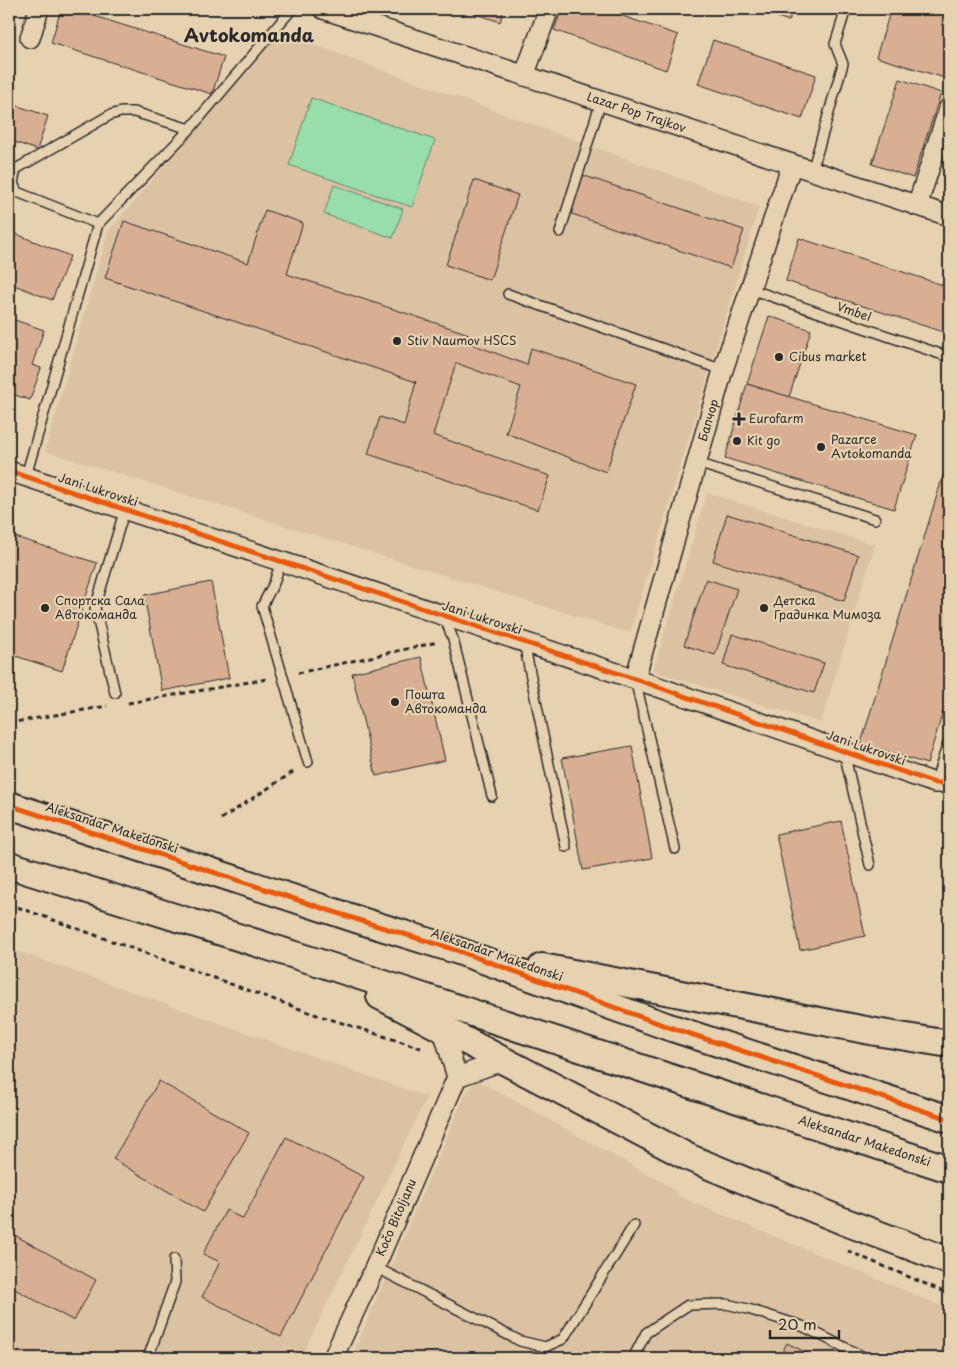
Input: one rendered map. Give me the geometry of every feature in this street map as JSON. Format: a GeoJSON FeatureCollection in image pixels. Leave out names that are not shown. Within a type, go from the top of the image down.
{"type":"FeatureCollection","features":[{"type":"Feature","properties":{"kind":"street"},"geometry":{"type":"LineString","coordinates":[[30,38],[39,9]]}},
{"type":"Feature","properties":{"kind":"street","name":"Lazar Pop Trajkov"},"geometry":{"type":"LineString","coordinates":[[322,9],[352,14],[524,76],[949,216]]}},
{"type":"Feature","properties":{"kind":"street"},"geometry":{"type":"LineString","coordinates":[[524,76],[548,9]]}},
{"type":"Feature","properties":{"kind":"street"},"geometry":{"type":"LineString","coordinates":[[917,206],[949,108]]}},
{"type":"Feature","properties":{"kind":"street","name":"Бапчор"},"geometry":{"type":"LineString","coordinates":[[635,679],[723,370],[792,164]]}},
{"type":"Feature","properties":{"kind":"street","name":"Jani Lukrovski"},"geometry":{"type":"LineString","coordinates":[[17,474],[942,783]]}},
{"type":"Feature","properties":{"kind":"street","name":"Aleksandar Makedonski"},"geometry":{"type":"LineString","coordinates":[[9,805],[453,949],[666,1026],[949,1119]]}},
{"type":"Feature","properties":{"kind":"street","name":"Aleksandar Makedonski"},"geometry":{"type":"LineString","coordinates":[[9,865],[320,963],[949,1169]]}},
{"type":"Feature","properties":{"kind":"street"},"geometry":{"type":"LineString","coordinates":[[453,949],[661,991],[949,1044]]}},
{"type":"Feature","properties":{"kind":"street"},"geometry":{"type":"LineString","coordinates":[[320,963],[443,1030],[690,1158],[843,1221],[949,1261]]}},
{"type":"Feature","properties":{"kind":"street"},"geometry":{"type":"LineString","coordinates":[[443,1030],[457,1077],[502,1061]]}},
{"type":"Feature","properties":{"kind":"street","name":"Kočo Bitoljanu"},"geometry":{"type":"LineString","coordinates":[[333,1358],[375,1267],[457,1077]]}},
{"type":"Feature","properties":{"kind":"lane"},"geometry":{"type":"LineString","coordinates":[[17,474],[98,224],[190,129],[292,9]]}},
{"type":"Feature","properties":{"kind":"lane"},"geometry":{"type":"LineString","coordinates":[[812,171],[843,64],[835,44],[846,9]]}},
{"type":"Feature","properties":{"kind":"lane"},"geometry":{"type":"LineString","coordinates":[[560,232],[600,101]]}},
{"type":"Feature","properties":{"kind":"lane"},"geometry":{"type":"LineString","coordinates":[[98,224],[17,192],[12,183],[16,169],[110,115],[121,112],[134,112],[190,129]]}},
{"type":"Feature","properties":{"kind":"lane","name":"Vmbel"},"geometry":{"type":"LineString","coordinates":[[750,289],[949,357]]}},
{"type":"Feature","properties":{"kind":"lane"},"geometry":{"type":"LineString","coordinates":[[508,294],[723,370]]}},
{"type":"Feature","properties":{"kind":"lane"},"geometry":{"type":"LineString","coordinates":[[697,463],[875,519]]}},
{"type":"Feature","properties":{"kind":"lane"},"geometry":{"type":"LineString","coordinates":[[115,693],[95,608],[125,509]]}},
{"type":"Feature","properties":{"kind":"lane"},"geometry":{"type":"LineString","coordinates":[[281,561],[274,583],[262,606],[308,762]]}},
{"type":"Feature","properties":{"kind":"lane"},"geometry":{"type":"LineString","coordinates":[[443,615],[452,639],[492,796]]}},
{"type":"Feature","properties":{"kind":"lane"},"geometry":{"type":"LineString","coordinates":[[524,642],[566,847]]}},
{"type":"Feature","properties":{"kind":"lane"},"geometry":{"type":"LineString","coordinates":[[635,679],[676,849]]}},
{"type":"Feature","properties":{"kind":"lane"},"geometry":{"type":"LineString","coordinates":[[942,783],[949,740]]}},
{"type":"Feature","properties":{"kind":"lane"},"geometry":{"type":"LineString","coordinates":[[844,751],[870,865]]}},
{"type":"Feature","properties":{"kind":"lane"},"geometry":{"type":"LineString","coordinates":[[375,1267],[520,1341],[545,1346],[563,1339],[634,1225]]}},
{"type":"Feature","properties":{"kind":"lane"},"geometry":{"type":"LineString","coordinates":[[148,1358],[175,1282],[174,1259]]}},
{"type":"Feature","properties":{"kind":"lane"},"geometry":{"type":"LineString","coordinates":[[633,1358],[646,1333],[688,1305],[726,1304],[802,1326],[866,1358]]}},
{"type":"Feature","properties":{"kind":"path"},"geometry":{"type":"LineString","coordinates":[[128,703],[283,676],[452,639]]}},
{"type":"Feature","properties":{"kind":"path"},"geometry":{"type":"LineString","coordinates":[[9,723],[109,706]]}},
{"type":"Feature","properties":{"kind":"path"},"geometry":{"type":"LineString","coordinates":[[221,819],[308,762]]}},
{"type":"Feature","properties":{"kind":"shaded area","name":"Stiv Naumov HSCS"},"geometry":{"type":"Polygon","coordinates":[[[278,32],[759,207],[630,633],[45,451],[108,232],[278,32]]]}},
{"type":"Feature","properties":{"kind":"shaded area","name":"Детска Градинка Мимоза"},"geometry":{"type":"Polygon","coordinates":[[[707,493],[875,545],[821,723],[653,671],[707,493]]]}},
{"type":"Feature","properties":{"kind":"shaded area"},"geometry":{"type":"Polygon","coordinates":[[[9,948],[427,1097],[301,1358],[9,1358],[9,948]]]}},
{"type":"Feature","properties":{"kind":"shaded area"},"geometry":{"type":"Polygon","coordinates":[[[477,1080],[669,1186],[680,1197],[949,1309],[949,1358],[351,1358],[465,1095],[477,1080]]]}},
{"type":"Feature","properties":{"kind":"green space"},"geometry":{"type":"Polygon","coordinates":[[[311,98],[435,140],[412,207],[289,165],[311,98]]]}},
{"type":"Feature","properties":{"kind":"green space"},"geometry":{"type":"Polygon","coordinates":[[[334,185],[403,209],[393,238],[324,214],[334,185]]]}},
{"type":"Feature","properties":{"kind":"building"},"geometry":{"type":"Polygon","coordinates":[[[9,9],[13,9],[9,22],[9,9]]]}},
{"type":"Feature","properties":{"kind":"building"},"geometry":{"type":"Polygon","coordinates":[[[61,9],[72,9],[224,57],[212,94],[51,43],[61,9]]]}},
{"type":"Feature","properties":{"kind":"building"},"geometry":{"type":"Polygon","coordinates":[[[462,9],[504,9],[500,22],[462,9]]]}},
{"type":"Feature","properties":{"kind":"building"},"geometry":{"type":"Polygon","coordinates":[[[562,9],[602,9],[678,35],[666,70],[554,30],[562,9]]]}},
{"type":"Feature","properties":{"kind":"building"},"geometry":{"type":"Polygon","coordinates":[[[754,9],[793,9],[789,21],[754,9]]]}},
{"type":"Feature","properties":{"kind":"building"},"geometry":{"type":"Polygon","coordinates":[[[891,9],[949,9],[949,63],[945,78],[876,57],[891,9]]]}},
{"type":"Feature","properties":{"kind":"building"},"geometry":{"type":"Polygon","coordinates":[[[713,40],[816,75],[802,119],[698,84],[713,40]]]}},
{"type":"Feature","properties":{"kind":"building"},"geometry":{"type":"Polygon","coordinates":[[[900,79],[941,93],[913,178],[872,164],[900,79]]]}},
{"type":"Feature","properties":{"kind":"building"},"geometry":{"type":"Polygon","coordinates":[[[9,103],[48,116],[37,150],[9,140],[9,103]]]}},
{"type":"Feature","properties":{"kind":"building"},"geometry":{"type":"Polygon","coordinates":[[[582,175],[744,230],[731,268],[569,213],[582,175]]]}},
{"type":"Feature","properties":{"kind":"building"},"geometry":{"type":"Polygon","coordinates":[[[474,180],[518,195],[490,280],[446,265],[474,180]]]}},
{"type":"Feature","properties":{"kind":"building"},"geometry":{"type":"Polygon","coordinates":[[[265,210],[303,223],[287,274],[469,334],[469,343],[527,365],[531,348],[636,384],[606,472],[506,433],[521,387],[456,363],[433,435],[550,476],[538,510],[368,454],[380,417],[404,425],[416,382],[105,278],[124,221],[248,263],[265,210]]]}},
{"type":"Feature","properties":{"kind":"building"},"geometry":{"type":"Polygon","coordinates":[[[9,231],[70,256],[52,300],[9,283],[9,231]]]}},
{"type":"Feature","properties":{"kind":"building"},"geometry":{"type":"Polygon","coordinates":[[[799,238],[949,287],[949,334],[786,281],[799,238]]]}},
{"type":"Feature","properties":{"kind":"building","name":"Cibus market"},"geometry":{"type":"Polygon","coordinates":[[[769,316],[811,330],[789,397],[747,384],[769,316]]]}},
{"type":"Feature","properties":{"kind":"building"},"geometry":{"type":"Polygon","coordinates":[[[9,318],[44,330],[32,365],[41,368],[30,400],[9,393],[9,318]]]}},
{"type":"Feature","properties":{"kind":"building","name":"Pazarce Avtokomanda"},"geometry":{"type":"Polygon","coordinates":[[[747,384],[917,435],[894,509],[725,458],[747,384]]]}},
{"type":"Feature","properties":{"kind":"building"},"geometry":{"type":"Polygon","coordinates":[[[949,456],[949,692],[927,764],[861,743],[949,456]]]}},
{"type":"Feature","properties":{"kind":"building"},"geometry":{"type":"Polygon","coordinates":[[[727,514],[858,555],[844,601],[713,561],[727,514]]]}},
{"type":"Feature","properties":{"kind":"building","name":"Спортска Сала Автокоманда"},"geometry":{"type":"Polygon","coordinates":[[[9,535],[97,563],[62,671],[9,654],[9,535]]]}},
{"type":"Feature","properties":{"kind":"building"},"geometry":{"type":"Polygon","coordinates":[[[706,579],[737,589],[715,655],[684,645],[706,579]]]}},
{"type":"Feature","properties":{"kind":"building"},"geometry":{"type":"Polygon","coordinates":[[[211,582],[229,678],[162,691],[144,595],[211,582]]]}},
{"type":"Feature","properties":{"kind":"building"},"geometry":{"type":"Polygon","coordinates":[[[732,634],[824,663],[814,693],[723,665],[732,634]]]}},
{"type":"Feature","properties":{"kind":"building"},"geometry":{"type":"Polygon","coordinates":[[[421,657],[445,760],[376,776],[352,673],[421,657]]]}},
{"type":"Feature","properties":{"kind":"building"},"geometry":{"type":"Polygon","coordinates":[[[632,746],[652,858],[583,870],[562,758],[632,746]]]}},
{"type":"Feature","properties":{"kind":"building"},"geometry":{"type":"Polygon","coordinates":[[[841,821],[865,936],[800,950],[776,834],[841,821]]]}},
{"type":"Feature","properties":{"kind":"building"},"geometry":{"type":"Polygon","coordinates":[[[159,1081],[249,1133],[203,1212],[113,1159],[159,1081]]]}},
{"type":"Feature","properties":{"kind":"building"},"geometry":{"type":"Polygon","coordinates":[[[286,1137],[364,1177],[281,1337],[202,1297],[220,1262],[203,1254],[226,1210],[243,1219],[286,1137]]]}},
{"type":"Feature","properties":{"kind":"building"},"geometry":{"type":"Polygon","coordinates":[[[9,1232],[96,1280],[74,1321],[9,1286],[9,1232]]]}},
{"type":"Feature","properties":{"kind":"building"},"geometry":{"type":"Polygon","coordinates":[[[787,1343],[817,1358],[779,1358],[787,1343]]]}},
{"type":"Feature","properties":{"kind":"cycle path"},"geometry":{"type":"LineString","coordinates":[[9,471],[635,679],[935,783],[949,783]]}},
{"type":"Feature","properties":{"kind":"cycle path"},"geometry":{"type":"LineString","coordinates":[[9,805],[453,949],[666,1026],[949,1119]]}},
{"type":"Feature","properties":{"kind":"place","name":"Stiv Naumov HSCS"},"geometry":{"type":"Point","coordinates":[397,341]}},
{"type":"Feature","properties":{"kind":"place","name":"Cibus market"},"geometry":{"type":"Point","coordinates":[779,357]}},
{"type":"Feature","properties":{"kind":"place","name":"Eurofarm"},"geometry":{"type":"Point","coordinates":[739,419]}},
{"type":"Feature","properties":{"kind":"place","name":"Kit go"},"geometry":{"type":"Point","coordinates":[737,441]}},
{"type":"Feature","properties":{"kind":"place","name":"Pazarce Avtokomanda"},"geometry":{"type":"Point","coordinates":[821,447]}},
{"type":"Feature","properties":{"kind":"place","name":"Спортска Сала Автокоманда"},"geometry":{"type":"Point","coordinates":[45,608]}},
{"type":"Feature","properties":{"kind":"place","name":"Детска Градинка Мимоза"},"geometry":{"type":"Point","coordinates":[764,608]}},
{"type":"Feature","properties":{"kind":"place","name":"Пошта Автокоманда"},"geometry":{"type":"Point","coordinates":[395,702]}},
{"type":"Feature","properties":{"kind":"district","name":"Avtokomanda"},"geometry":{"type":"Point","coordinates":[249,36]}}]}
